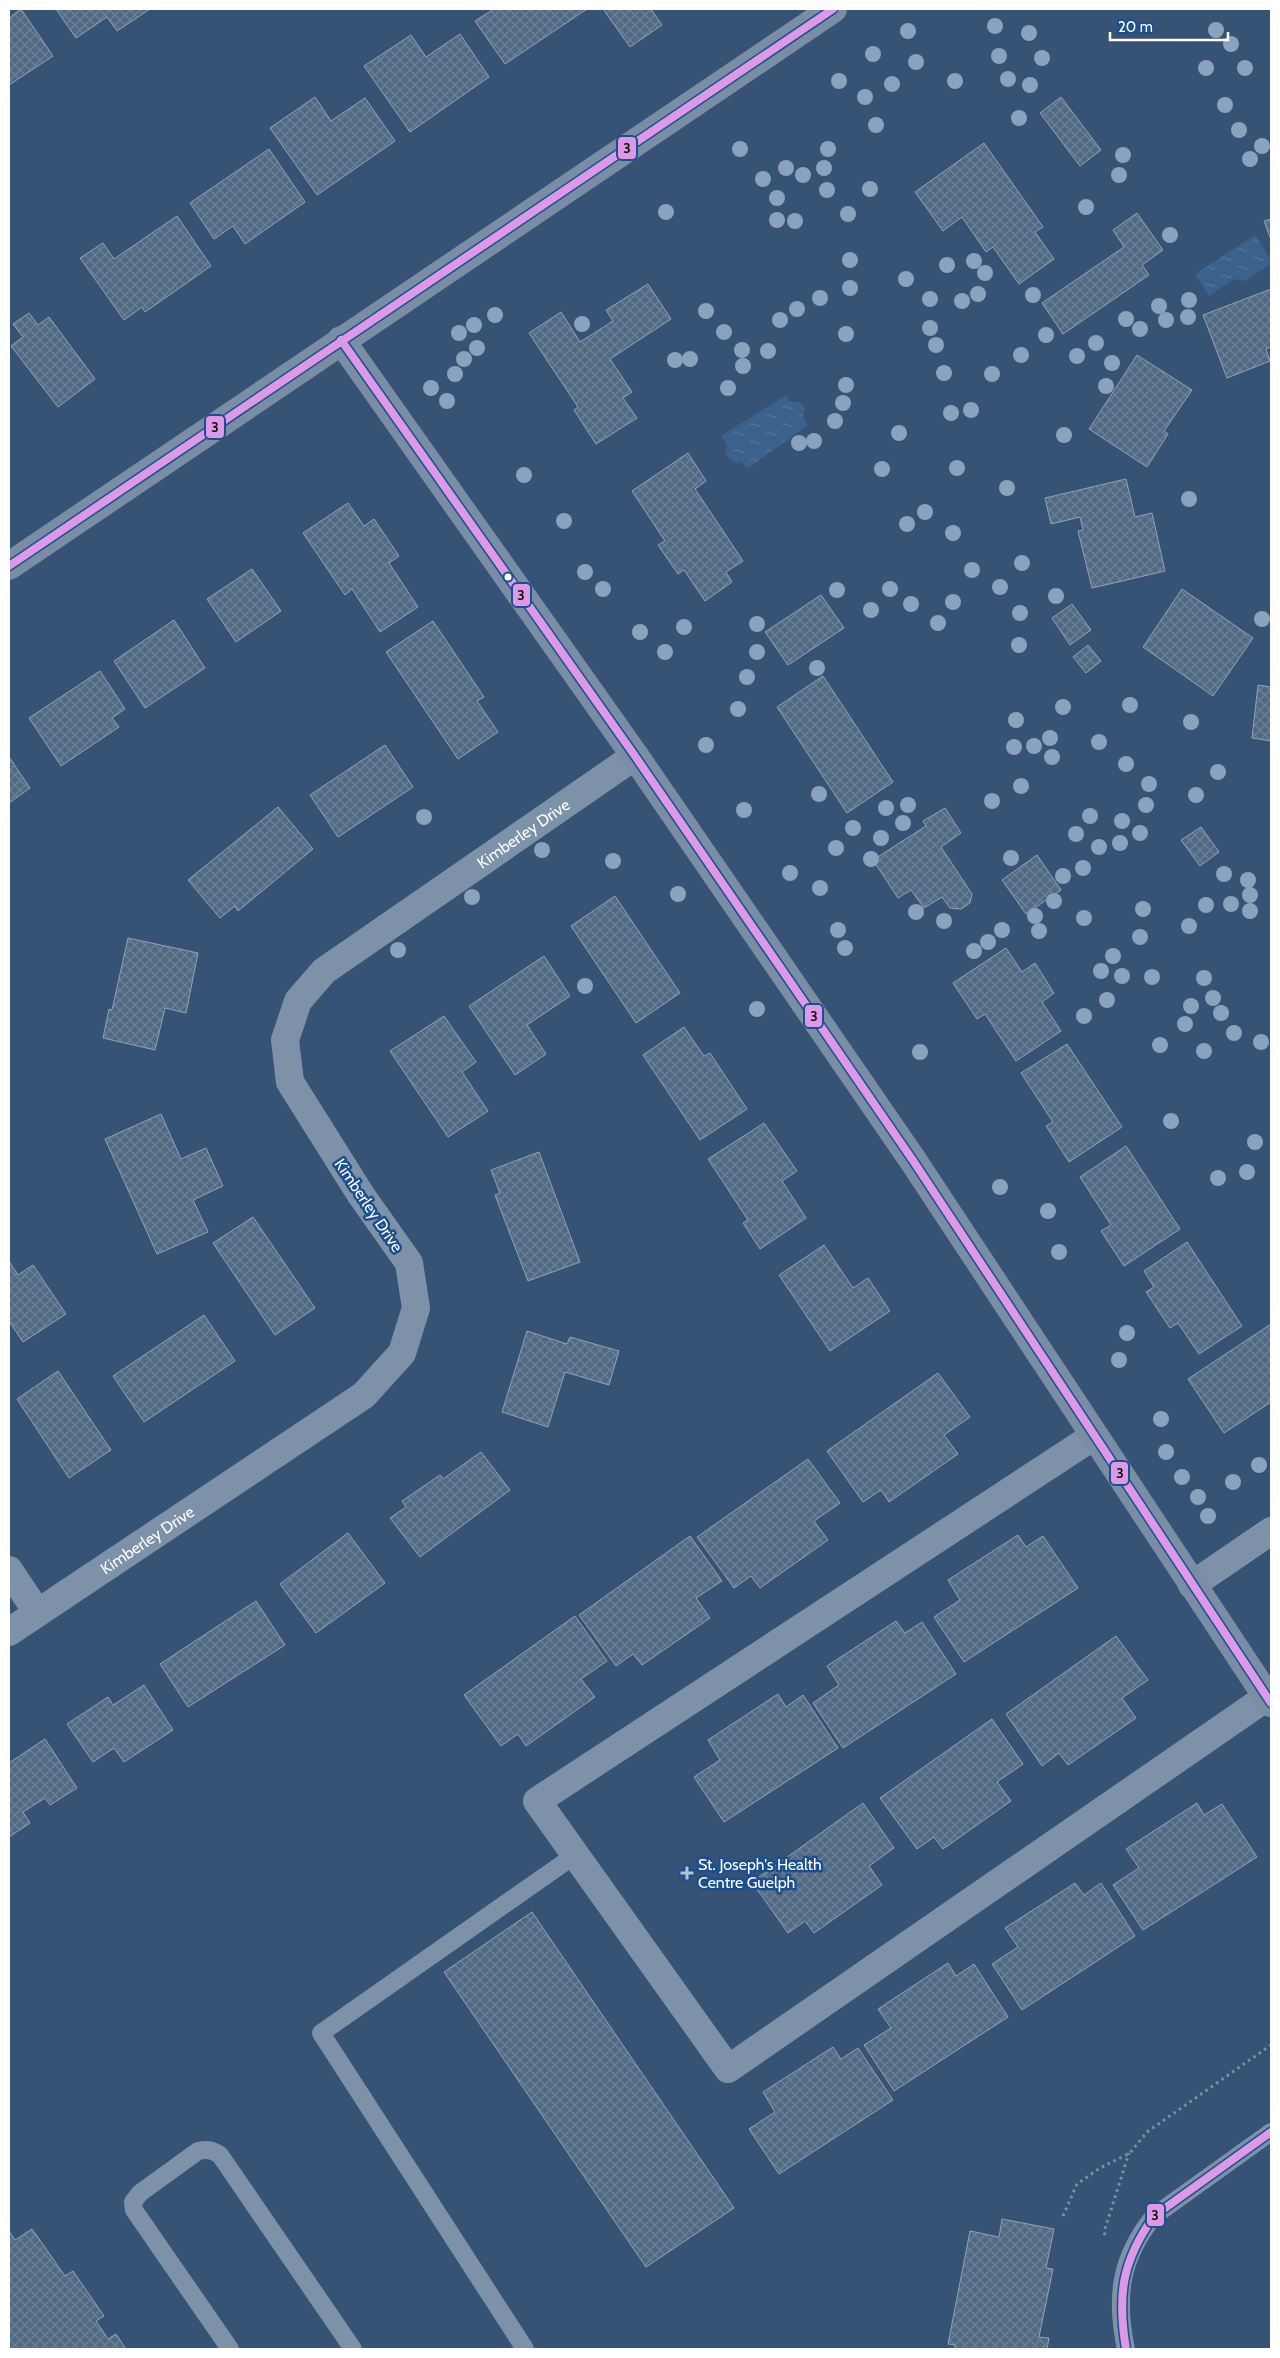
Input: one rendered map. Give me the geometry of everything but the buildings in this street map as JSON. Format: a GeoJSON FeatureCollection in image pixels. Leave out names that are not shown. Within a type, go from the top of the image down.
{"type":"FeatureCollection","features":[{"type":"Feature","properties":{"kind":"street"},"geometry":{"type":"LineString","coordinates":[[9,566],[833,9]]}},
{"type":"Feature","properties":{"kind":"street"},"geometry":{"type":"LineString","coordinates":[[341,340],[635,756],[914,1162],[1269,1700],[728,2069],[537,1801],[1094,1436]]}},
{"type":"Feature","properties":{"kind":"street","name":"Kimberley Drive"},"geometry":{"type":"LineString","coordinates":[[9,1632],[364,1395],[402,1353],[416,1308],[409,1264],[361,1195],[290,1082],[285,1040],[298,1001],[324,971],[635,756]]}},
{"type":"Feature","properties":{"kind":"street"},"geometry":{"type":"LineString","coordinates":[[1192,1585],[1271,1531]]}},
{"type":"Feature","properties":{"kind":"street"},"geometry":{"type":"LineString","coordinates":[[9,1570],[38,1612]]}},
{"type":"Feature","properties":{"kind":"lane"},"geometry":{"type":"LineString","coordinates":[[525,2349],[321,2033],[575,1855]]}},
{"type":"Feature","properties":{"kind":"lane"},"geometry":{"type":"LineString","coordinates":[[1126,2349],[1122,2330],[1124,2273],[1129,2253],[1141,2232],[1154,2216],[1271,2132]]}},
{"type":"Feature","properties":{"kind":"lane"},"geometry":{"type":"LineString","coordinates":[[230,2349],[134,2210],[133,2202],[135,2197],[147,2188],[198,2151],[206,2149],[213,2150],[220,2155],[353,2349]]}},
{"type":"Feature","properties":{"kind":"path"},"geometry":{"type":"LineString","coordinates":[[1124,2273],[1104,2232],[1130,2153],[1147,2132],[1271,2045]]}},
{"type":"Feature","properties":{"kind":"path"},"geometry":{"type":"LineString","coordinates":[[1063,2216],[1077,2184],[1100,2168],[1130,2153]]}},
{"type":"Feature","properties":{"kind":"water"},"geometry":{"type":"Polygon","coordinates":[[[1255,235],[1271,260],[1271,264],[1245,281],[1234,279],[1209,296],[1195,274],[1255,235]]]}},
{"type":"Feature","properties":{"kind":"water"},"geometry":{"type":"Polygon","coordinates":[[[786,395],[791,402],[800,402],[805,409],[803,417],[808,425],[747,469],[741,461],[738,464],[729,459],[725,451],[728,445],[721,436],[786,395]]]}},
{"type":"Feature","properties":{"kind":"transit line","name":"3"},"geometry":{"type":"LineString","coordinates":[[9,566],[833,9]]}},
{"type":"Feature","properties":{"kind":"transit line","name":"3"},"geometry":{"type":"LineString","coordinates":[[341,340],[635,756],[914,1162],[1271,1703]]}},
{"type":"Feature","properties":{"kind":"transit line","name":"3"},"geometry":{"type":"LineString","coordinates":[[1126,2349],[1123,2330],[1122,2295],[1129,2264],[1143,2232],[1154,2216],[1271,2132]]}},
{"type":"Feature","properties":{"kind":"place","name":"St. Joseph's Health Centre Guelph"},"geometry":{"type":"Point","coordinates":[687,1873]}}]}
